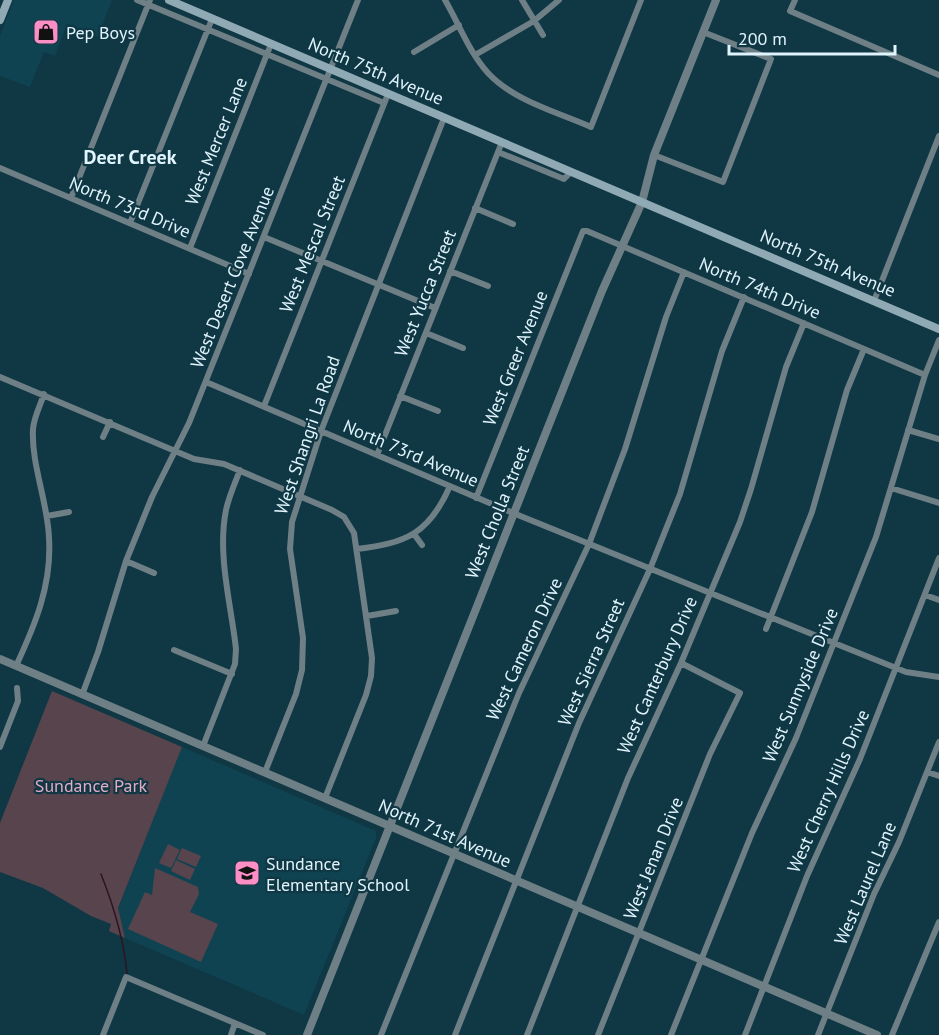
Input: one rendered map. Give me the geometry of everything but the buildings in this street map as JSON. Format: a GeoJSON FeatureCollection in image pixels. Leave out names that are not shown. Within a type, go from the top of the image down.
{"type":"FeatureCollection","features":[{"type":"Feature","properties":{"kind":"main road"},"geometry":{"type":"LineString","coordinates":[[0,20],[8,0]]}},
{"type":"Feature","properties":{"kind":"main road","name":"North 75th Avenue"},"geometry":{"type":"LineString","coordinates":[[169,0],[939,329]]}},
{"type":"Feature","properties":{"kind":"street","name":"North 75th Avenue"},"geometry":{"type":"LineString","coordinates":[[137,0],[150,2],[207,29],[384,103]]}},
{"type":"Feature","properties":{"kind":"street","name":"West Desert Cove Avenue"},"geometry":{"type":"LineString","coordinates":[[82,695],[126,561],[152,497],[176,451],[206,382],[358,0]]}},
{"type":"Feature","properties":{"kind":"street"},"geometry":{"type":"LineString","coordinates":[[445,0],[475,55],[489,74],[514,93],[591,127],[641,0]]}},
{"type":"Feature","properties":{"kind":"street"},"geometry":{"type":"LineString","coordinates":[[522,0],[543,35]]}},
{"type":"Feature","properties":{"kind":"street"},"geometry":{"type":"LineString","coordinates":[[475,55],[534,21],[559,0]]}},
{"type":"Feature","properties":{"kind":"street","name":"West Cholla Street"},"geometry":{"type":"LineString","coordinates":[[307,1035],[602,291],[642,202],[654,155],[716,0]]}},
{"type":"Feature","properties":{"kind":"street"},"geometry":{"type":"LineString","coordinates":[[795,0],[790,11],[939,75]]}},
{"type":"Feature","properties":{"kind":"street"},"geometry":{"type":"LineString","coordinates":[[71,198],[150,2]]}},
{"type":"Feature","properties":{"kind":"street"},"geometry":{"type":"LineString","coordinates":[[130,223],[212,19]]}},
{"type":"Feature","properties":{"kind":"street"},"geometry":{"type":"LineString","coordinates":[[414,52],[459,26]]}},
{"type":"Feature","properties":{"kind":"street"},"geometry":{"type":"LineString","coordinates":[[654,155],[723,182],[771,59],[703,32]]}},
{"type":"Feature","properties":{"kind":"street","name":"West Mercer Lane"},"geometry":{"type":"LineString","coordinates":[[190,248],[271,44]]}},
{"type":"Feature","properties":{"kind":"street","name":"West Mescal Street"},"geometry":{"type":"LineString","coordinates":[[264,406],[388,94]]}},
{"type":"Feature","properties":{"kind":"street","name":"West Shangri La Road"},"geometry":{"type":"LineString","coordinates":[[265,772],[296,694],[302,670],[303,638],[290,540],[292,522],[321,430],[444,118]]}},
{"type":"Feature","properties":{"kind":"street"},"geometry":{"type":"LineString","coordinates":[[874,301],[939,136]]}},
{"type":"Feature","properties":{"kind":"street","name":"West Yucca Street"},"geometry":{"type":"LineString","coordinates":[[377,455],[502,142]]}},
{"type":"Feature","properties":{"kind":"street","name":"North 75th Avenue"},"geometry":{"type":"LineString","coordinates":[[498,152],[564,179],[571,172]]}},
{"type":"Feature","properties":{"kind":"street","name":"North 73rd Drive"},"geometry":{"type":"LineString","coordinates":[[0,168],[249,274]]}},
{"type":"Feature","properties":{"kind":"street"},"geometry":{"type":"LineString","coordinates":[[475,208],[513,224]]}},
{"type":"Feature","properties":{"kind":"street","name":"North 74th Drive"},"geometry":{"type":"LineString","coordinates":[[583,231],[588,231],[926,375]]}},
{"type":"Feature","properties":{"kind":"street","name":"West Greer Avenue"},"geometry":{"type":"LineString","coordinates":[[476,498],[583,231]]}},
{"type":"Feature","properties":{"kind":"street"},"geometry":{"type":"LineString","coordinates":[[264,237],[435,308]]}},
{"type":"Feature","properties":{"kind":"street"},"geometry":{"type":"LineString","coordinates":[[450,271],[488,286]]}},
{"type":"Feature","properties":{"kind":"street","name":"West Cameron Drive"},"geometry":{"type":"LineString","coordinates":[[381,1035],[519,693],[590,544],[625,448],[666,317],[684,272]]}},
{"type":"Feature","properties":{"kind":"street","name":"West Sierra Street"},"geometry":{"type":"LineString","coordinates":[[455,1035],[579,723],[650,569],[680,494],[722,351],[744,297]]}},
{"type":"Feature","properties":{"kind":"street","name":"West Canterbury Drive"},"geometry":{"type":"LineString","coordinates":[[527,1035],[628,778],[681,663],[743,511],[786,367],[804,323]]}},
{"type":"Feature","properties":{"kind":"street"},"geometry":{"type":"LineString","coordinates":[[426,333],[463,348]]}},
{"type":"Feature","properties":{"kind":"street","name":"West Sunnyside Drive"},"geometry":{"type":"LineString","coordinates":[[671,1035],[752,833],[796,738],[876,537],[908,430],[939,340]]}},
{"type":"Feature","properties":{"kind":"street"},"geometry":{"type":"LineString","coordinates":[[766,629],[812,512],[847,390],[864,349]]}},
{"type":"Feature","properties":{"kind":"street"},"geometry":{"type":"LineString","coordinates":[[0,377],[45,394],[194,459],[224,464],[240,470],[332,510],[344,517],[352,527],[367,616],[372,658],[371,676],[326,798]]}},
{"type":"Feature","properties":{"kind":"street","name":"North 73rd Avenue"},"geometry":{"type":"LineString","coordinates":[[206,382],[476,498],[771,618],[896,668],[915,674],[939,677]]}},
{"type":"Feature","properties":{"kind":"street"},"geometry":{"type":"LineString","coordinates":[[16,666],[39,613],[50,559],[47,516],[33,439],[35,419],[45,394]]}},
{"type":"Feature","properties":{"kind":"street"},"geometry":{"type":"LineString","coordinates":[[400,396],[438,411]]}},
{"type":"Feature","properties":{"kind":"street"},"geometry":{"type":"LineString","coordinates":[[103,437],[110,422]]}},
{"type":"Feature","properties":{"kind":"street"},"geometry":{"type":"LineString","coordinates":[[908,430],[939,440]]}},
{"type":"Feature","properties":{"kind":"street"},"geometry":{"type":"LineString","coordinates":[[202,746],[235,664],[236,649],[223,532],[228,503],[240,470]]}},
{"type":"Feature","properties":{"kind":"street"},"geometry":{"type":"LineString","coordinates":[[357,549],[386,545],[414,534],[436,514],[450,486]]}},
{"type":"Feature","properties":{"kind":"street"},"geometry":{"type":"LineString","coordinates":[[891,488],[939,503]]}},
{"type":"Feature","properties":{"kind":"street"},"geometry":{"type":"LineString","coordinates":[[47,516],[69,512]]}},
{"type":"Feature","properties":{"kind":"street"},"geometry":{"type":"LineString","coordinates":[[414,534],[422,545]]}},
{"type":"Feature","properties":{"kind":"street","name":"West Cherry Hills Drive"},"geometry":{"type":"LineString","coordinates":[[745,1035],[807,876],[843,798],[939,558]]}},
{"type":"Feature","properties":{"kind":"street"},"geometry":{"type":"LineString","coordinates":[[126,561],[154,573]]}},
{"type":"Feature","properties":{"kind":"street"},"geometry":{"type":"LineString","coordinates":[[925,595],[939,600]]}},
{"type":"Feature","properties":{"kind":"street"},"geometry":{"type":"LineString","coordinates":[[367,616],[396,611]]}},
{"type":"Feature","properties":{"kind":"street"},"geometry":{"type":"LineString","coordinates":[[174,650],[232,674]]}},
{"type":"Feature","properties":{"kind":"street","name":"North 71st Avenue"},"geometry":{"type":"LineString","coordinates":[[0,659],[877,1035]]}},
{"type":"Feature","properties":{"kind":"street","name":"West Jenan Drive"},"geometry":{"type":"LineString","coordinates":[[598,1035],[710,754],[740,693],[681,663]]}},
{"type":"Feature","properties":{"kind":"street"},"geometry":{"type":"LineString","coordinates":[[0,747],[18,701],[16,688]]}},
{"type":"Feature","properties":{"kind":"street","name":"West Laurel Lane"},"geometry":{"type":"LineString","coordinates":[[818,1035],[874,894],[899,843],[939,742]]}},
{"type":"Feature","properties":{"kind":"street"},"geometry":{"type":"LineString","coordinates":[[927,772],[939,776]]}},
{"type":"Feature","properties":{"kind":"street"},"geometry":{"type":"LineString","coordinates":[[892,1035],[939,922]]}},
{"type":"Feature","properties":{"kind":"street"},"geometry":{"type":"LineString","coordinates":[[103,1035],[126,977],[263,1035]]}},
{"type":"Feature","properties":{"kind":"street"},"geometry":{"type":"LineString","coordinates":[[231,1035],[235,1023]]}},
{"type":"Feature","properties":{"kind":"shaded area"},"geometry":{"type":"Polygon","coordinates":[[[14,0],[112,0],[98,36],[67,24],[55,56],[44,52],[30,87],[0,76],[0,36],[14,0]]]}},
{"type":"Feature","properties":{"kind":"shaded area","name":"Sundance Elementary School"},"geometry":{"type":"Polygon","coordinates":[[[182,747],[376,831],[376,838],[304,1015],[125,938],[118,909],[182,747]]]}},
{"type":"Feature","properties":{"kind":"green space","name":"Sundance Park"},"geometry":{"type":"Polygon","coordinates":[[[52,691],[182,747],[118,908],[125,938],[109,931],[111,924],[91,916],[43,888],[0,872],[0,823],[52,691]]]}},
{"type":"Feature","properties":{"kind":"green space"},"geometry":{"type":"Polygon","coordinates":[[[168,844],[180,850],[171,868],[159,863],[168,844]]]}},
{"type":"Feature","properties":{"kind":"green space"},"geometry":{"type":"Polygon","coordinates":[[[182,848],[201,856],[196,867],[177,859],[182,848]]]}},
{"type":"Feature","properties":{"kind":"green space"},"geometry":{"type":"Polygon","coordinates":[[[176,860],[195,869],[190,880],[171,871],[176,860]]]}},
{"type":"Feature","properties":{"kind":"green space"},"geometry":{"type":"Polygon","coordinates":[[[155,868],[198,887],[199,894],[190,912],[218,924],[201,962],[128,929],[145,892],[152,895],[155,868]]]}},
{"type":"Feature","properties":{"kind":"waterway"},"geometry":{"type":"LineString","coordinates":[[101,874],[118,923],[127,974]]}},
{"type":"Feature","properties":{"kind":"place","name":"Pep Boys"},"geometry":{"type":"Point","coordinates":[46,32]}},
{"type":"Feature","properties":{"kind":"place","name":"Sundance Elementary School"},"geometry":{"type":"Point","coordinates":[247,873]}},
{"type":"Feature","properties":{"kind":"district","name":"Deer Creek"},"geometry":{"type":"Point","coordinates":[130,157]}}]}
